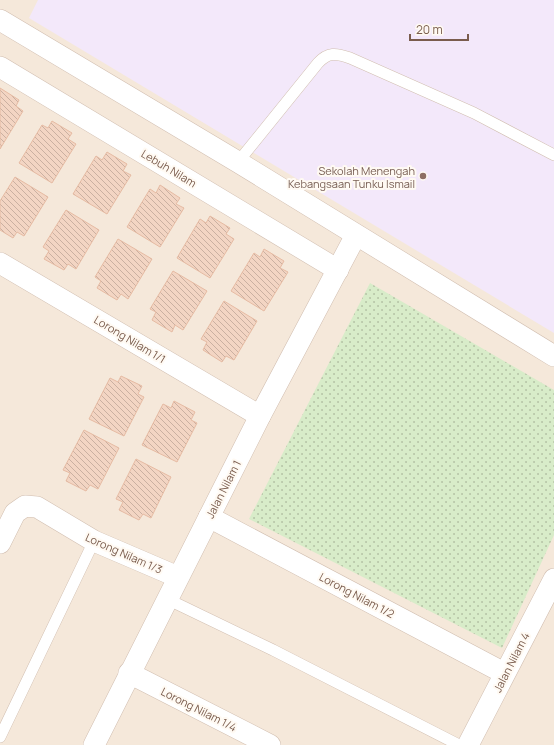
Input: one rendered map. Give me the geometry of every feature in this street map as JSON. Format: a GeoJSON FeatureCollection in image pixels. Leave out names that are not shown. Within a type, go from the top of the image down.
{"type":"FeatureCollection","features":[{"type":"Feature","properties":{"kind":"street"},"geometry":{"type":"LineString","coordinates":[[0,20],[238,162],[356,236],[554,356]]}},
{"type":"Feature","properties":{"kind":"street","name":"Lebuh Nilam"},"geometry":{"type":"LineString","coordinates":[[0,67],[338,270]]}},
{"type":"Feature","properties":{"kind":"street","name":"Jalan Nilam 1"},"geometry":{"type":"LineString","coordinates":[[94,745],[128,673],[260,416],[356,236]]}},
{"type":"Feature","properties":{"kind":"street","name":"Lorong Nilam 1/1"},"geometry":{"type":"LineString","coordinates":[[0,263],[260,416]]}},
{"type":"Feature","properties":{"kind":"street","name":"Lorong Nilam 1/3"},"geometry":{"type":"LineString","coordinates":[[0,542],[15,513],[25,506],[38,507],[94,541],[178,577]]}},
{"type":"Feature","properties":{"kind":"street","name":"Lorong Nilam 1/2"},"geometry":{"type":"LineString","coordinates":[[209,517],[504,673]]}},
{"type":"Feature","properties":{"kind":"street","name":"Jalan Nilam 4"},"geometry":{"type":"LineString","coordinates":[[468,745],[504,673],[554,580]]}},
{"type":"Feature","properties":{"kind":"street","name":"Lorong Nilam 1/4"},"geometry":{"type":"LineString","coordinates":[[128,673],[270,745]]}},
{"type":"Feature","properties":{"kind":"lane"},"geometry":{"type":"LineString","coordinates":[[238,162],[323,57],[330,54],[339,54],[350,58],[474,113],[554,155]]}},
{"type":"Feature","properties":{"kind":"lane"},"geometry":{"type":"LineString","coordinates":[[0,737],[94,541]]}},
{"type":"Feature","properties":{"kind":"lane"},"geometry":{"type":"LineString","coordinates":[[167,599],[273,650],[459,745]]}},
{"type":"Feature","properties":{"kind":"shaded area"},"geometry":{"type":"Polygon","coordinates":[[[0,0],[554,0],[554,745],[0,745],[0,0]]]}},
{"type":"Feature","properties":{"kind":"shaded area","name":"Sekolah Menengah Kebangsaan Tunku Ismail"},"geometry":{"type":"Polygon","coordinates":[[[38,0],[554,0],[554,333],[29,18],[38,0]]]}},
{"type":"Feature","properties":{"kind":"green space"},"geometry":{"type":"Polygon","coordinates":[[[370,283],[554,390],[554,535],[502,648],[249,519],[370,283]]]}},
{"type":"Feature","properties":{"kind":"building"},"geometry":{"type":"Polygon","coordinates":[[[0,88],[19,100],[16,106],[23,111],[0,149],[0,88]]]}},
{"type":"Feature","properties":{"kind":"building"},"geometry":{"type":"Polygon","coordinates":[[[52,121],[72,133],[68,139],[76,144],[52,183],[19,163],[42,125],[48,128],[52,121]]]}},
{"type":"Feature","properties":{"kind":"building"},"geometry":{"type":"Polygon","coordinates":[[[107,152],[127,164],[123,171],[131,175],[107,214],[73,194],[96,156],[102,160],[107,152]]]}},
{"type":"Feature","properties":{"kind":"building"},"geometry":{"type":"Polygon","coordinates":[[[15,177],[48,197],[24,236],[17,232],[13,238],[0,230],[0,201],[15,177]]]}},
{"type":"Feature","properties":{"kind":"building"},"geometry":{"type":"Polygon","coordinates":[[[160,185],[180,198],[176,204],[184,208],[160,247],[127,227],[150,189],[156,193],[160,185]]]}},
{"type":"Feature","properties":{"kind":"building"},"geometry":{"type":"Polygon","coordinates":[[[66,210],[99,230],[76,269],[68,264],[64,270],[44,259],[49,251],[43,247],[66,210]]]}},
{"type":"Feature","properties":{"kind":"building"},"geometry":{"type":"Polygon","coordinates":[[[210,216],[230,228],[226,234],[234,239],[210,278],[177,258],[200,219],[206,223],[210,216]]]}},
{"type":"Feature","properties":{"kind":"building"},"geometry":{"type":"Polygon","coordinates":[[[118,239],[152,259],[128,299],[121,294],[117,300],[97,288],[101,281],[95,277],[118,239]]]}},
{"type":"Feature","properties":{"kind":"building"},"geometry":{"type":"Polygon","coordinates":[[[264,249],[284,261],[280,268],[288,272],[264,311],[231,291],[254,253],[260,257],[264,249]]]}},
{"type":"Feature","properties":{"kind":"building"},"geometry":{"type":"Polygon","coordinates":[[[173,271],[207,291],[183,330],[175,325],[172,332],[152,320],[156,312],[150,309],[173,271]]]}},
{"type":"Feature","properties":{"kind":"building"},"geometry":{"type":"Polygon","coordinates":[[[224,301],[257,321],[234,360],[226,356],[222,362],[203,350],[207,342],[201,339],[224,301]]]}},
{"type":"Feature","properties":{"kind":"building"},"geometry":{"type":"Polygon","coordinates":[[[121,376],[142,386],[138,394],[144,397],[124,436],[89,419],[110,378],[118,382],[121,376]]]}},
{"type":"Feature","properties":{"kind":"building"},"geometry":{"type":"Polygon","coordinates":[[[174,401],[195,412],[191,420],[197,423],[177,462],[142,445],[163,404],[171,408],[174,401]]]}},
{"type":"Feature","properties":{"kind":"building"},"geometry":{"type":"Polygon","coordinates":[[[84,430],[119,448],[98,489],[90,485],[86,491],[66,481],[70,473],[63,470],[84,430]]]}},
{"type":"Feature","properties":{"kind":"building"},"geometry":{"type":"Polygon","coordinates":[[[136,459],[171,477],[151,518],[143,514],[139,520],[119,510],[123,502],[116,499],[136,459]]]}},
{"type":"Feature","properties":{"kind":"place","name":"Sekolah Menengah Kebangsaan Tunku Ismail"},"geometry":{"type":"Point","coordinates":[423,176]}}]}
